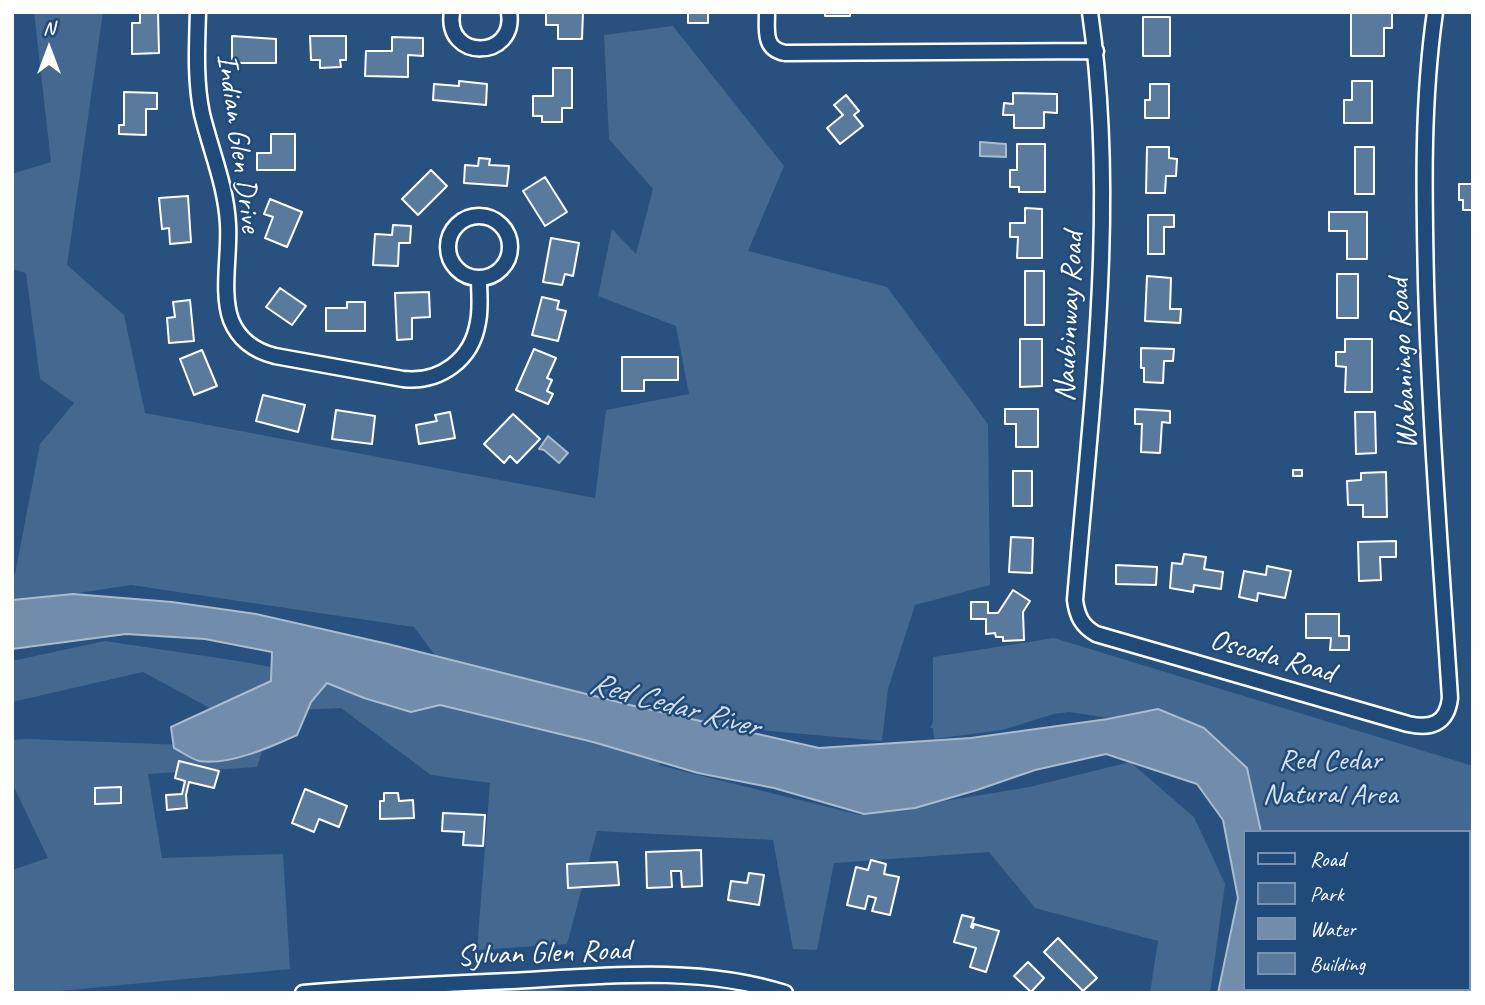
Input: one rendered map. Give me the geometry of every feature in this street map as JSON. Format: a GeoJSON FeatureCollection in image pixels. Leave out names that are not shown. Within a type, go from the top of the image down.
{"type":"FeatureCollection","features":[{"type":"Feature","properties":{"kind":"street","name":"Indian Glen Drive"},"geometry":{"type":"LineString","coordinates":[[198,12],[198,91],[223,190],[228,223],[228,310],[236,329],[248,344],[265,354],[275,356],[403,379],[427,379],[444,373],[456,363],[473,340],[480,309],[479,278]]}},
{"type":"Feature","properties":{"kind":"street"},"geometry":{"type":"LineString","coordinates":[[452,12],[451,21],[455,34],[465,45],[479,49],[494,46],[505,37],[510,23],[509,12]]}},
{"type":"Feature","properties":{"kind":"street"},"geometry":{"type":"LineString","coordinates":[[767,12],[767,37],[772,48],[785,53],[1096,51]]}},
{"type":"Feature","properties":{"kind":"street","name":"Naubinway Road"},"geometry":{"type":"LineString","coordinates":[[1082,623],[1075,600],[1091,413],[1101,227],[1100,82],[1090,12]]}},
{"type":"Feature","properties":{"kind":"street","name":"Wabaningo Road"},"geometry":{"type":"LineString","coordinates":[[1435,12],[1425,112],[1425,236],[1429,365],[1450,698],[1446,713]]}},
{"type":"Feature","properties":{"kind":"street"},"geometry":{"type":"LineString","coordinates":[[479,216],[487,217],[501,225],[506,231],[510,247],[509,255],[501,269],[495,274],[479,278],[463,274],[457,269],[448,247],[449,239],[457,225],[471,217],[479,216]]}},
{"type":"Feature","properties":{"kind":"street","name":"Oscoda Road"},"geometry":{"type":"LineString","coordinates":[[1082,623],[1096,634],[1408,724],[1432,726],[1446,713]]}},
{"type":"Feature","properties":{"kind":"street","name":"Sylvan Glen Road"},"geometry":{"type":"LineString","coordinates":[[303,993],[666,975],[715,978],[765,986],[785,993]]}},
{"type":"Feature","properties":{"kind":"green space"},"geometry":{"type":"Polygon","coordinates":[[[34,12],[103,12],[67,265],[124,315],[145,413],[595,498],[606,410],[689,394],[676,326],[598,296],[612,229],[636,254],[653,189],[609,139],[604,35],[673,26],[784,166],[748,251],[887,287],[988,424],[990,585],[915,605],[888,689],[882,741],[725,727],[658,765],[860,815],[1029,787],[1130,762],[1194,817],[1225,884],[1210,993],[1150,993],[1158,941],[1035,908],[989,852],[834,863],[817,950],[793,949],[773,840],[597,831],[567,944],[477,950],[490,783],[431,775],[341,708],[219,713],[143,672],[12,702],[12,661],[105,641],[238,661],[471,704],[414,627],[131,585],[12,603],[12,575],[15,574],[40,444],[74,403],[40,379],[26,273],[12,269],[12,174],[51,162],[34,12]]]}},
{"type":"Feature","properties":{"kind":"green space","name":"Red Cedar Natural Area"},"geometry":{"type":"Polygon","coordinates":[[[1054,638],[1473,766],[1473,993],[1260,993],[1471,991],[1471,830],[1262,830],[1207,733],[1069,712],[1002,730],[934,739],[933,728],[930,728],[933,722],[933,657],[1054,638]]]}},
{"type":"Feature","properties":{"kind":"green space"},"geometry":{"type":"Polygon","coordinates":[[[12,740],[263,748],[257,767],[148,774],[162,858],[283,854],[290,969],[38,993],[12,993],[12,870],[48,858],[12,783],[12,740]]]}},
{"type":"Feature","properties":{"kind":"green space"},"geometry":{"type":"Polygon","coordinates":[[[531,987],[587,993],[466,993],[531,987]]]}},
{"type":"Feature","properties":{"kind":"water"},"geometry":{"type":"Polygon","coordinates":[[[980,142],[1006,144],[1006,157],[980,156],[980,142]]]}},
{"type":"Feature","properties":{"kind":"water"},"geometry":{"type":"Polygon","coordinates":[[[548,436],[568,453],[559,463],[539,449],[548,436]]]}},
{"type":"Feature","properties":{"kind":"water"},"geometry":{"type":"Polygon","coordinates":[[[73,594],[172,602],[256,614],[819,748],[971,738],[1108,719],[1158,709],[1204,728],[1247,768],[1261,830],[1244,830],[1244,991],[1257,993],[1218,993],[1238,898],[1223,820],[1197,784],[1106,754],[1035,770],[915,808],[864,814],[774,788],[698,773],[593,742],[440,705],[411,712],[364,698],[327,683],[311,702],[297,735],[236,758],[199,761],[174,748],[171,727],[271,681],[272,652],[205,639],[126,634],[12,649],[12,600],[73,594]]]}},
{"type":"Feature","properties":{"kind":"building"},"geometry":{"type":"Polygon","coordinates":[[[140,12],[158,12],[159,53],[132,54],[132,23],[140,23],[140,12]]]}},
{"type":"Feature","properties":{"kind":"building"},"geometry":{"type":"Polygon","coordinates":[[[546,12],[583,12],[582,39],[558,39],[558,25],[546,25],[546,12]]]}},
{"type":"Feature","properties":{"kind":"building"},"geometry":{"type":"Polygon","coordinates":[[[688,12],[708,12],[708,23],[688,23],[688,12]]]}},
{"type":"Feature","properties":{"kind":"building"},"geometry":{"type":"Polygon","coordinates":[[[825,12],[850,12],[850,16],[825,16],[825,12]]]}},
{"type":"Feature","properties":{"kind":"building"},"geometry":{"type":"Polygon","coordinates":[[[1351,12],[1392,12],[1392,28],[1384,28],[1384,56],[1351,56],[1351,12]]]}},
{"type":"Feature","properties":{"kind":"building"},"geometry":{"type":"Polygon","coordinates":[[[1143,17],[1170,17],[1170,56],[1143,56],[1143,17]]]}},
{"type":"Feature","properties":{"kind":"building"},"geometry":{"type":"Polygon","coordinates":[[[232,36],[276,39],[276,63],[232,63],[232,36]]]}},
{"type":"Feature","properties":{"kind":"building"},"geometry":{"type":"Polygon","coordinates":[[[310,36],[346,36],[346,60],[340,60],[341,67],[320,68],[320,60],[311,60],[310,36]]]}},
{"type":"Feature","properties":{"kind":"building"},"geometry":{"type":"Polygon","coordinates":[[[392,37],[423,38],[423,56],[408,55],[408,77],[365,76],[366,51],[392,51],[392,37]]]}},
{"type":"Feature","properties":{"kind":"building"},"geometry":{"type":"Polygon","coordinates":[[[553,68],[572,68],[572,108],[562,108],[562,122],[542,122],[542,116],[533,116],[533,96],[553,96],[553,68]]]}},
{"type":"Feature","properties":{"kind":"building"},"geometry":{"type":"Polygon","coordinates":[[[459,81],[487,84],[486,105],[433,100],[434,84],[459,86],[459,81]]]}},
{"type":"Feature","properties":{"kind":"building"},"geometry":{"type":"Polygon","coordinates":[[[1352,81],[1372,81],[1372,123],[1344,123],[1344,100],[1352,100],[1352,81]]]}},
{"type":"Feature","properties":{"kind":"building"},"geometry":{"type":"Polygon","coordinates":[[[1150,84],[1169,84],[1169,118],[1145,118],[1145,100],[1150,100],[1150,84]]]}},
{"type":"Feature","properties":{"kind":"building"},"geometry":{"type":"Polygon","coordinates":[[[124,92],[157,93],[157,109],[146,109],[146,135],[119,134],[119,125],[124,125],[124,92]]]}},
{"type":"Feature","properties":{"kind":"building"},"geometry":{"type":"Polygon","coordinates":[[[1013,93],[1057,94],[1057,113],[1044,112],[1044,128],[1014,128],[1014,115],[1003,115],[1004,103],[1013,104],[1013,93]]]}},
{"type":"Feature","properties":{"kind":"building"},"geometry":{"type":"Polygon","coordinates":[[[846,95],[859,111],[854,115],[863,126],[840,144],[827,128],[843,115],[834,105],[846,95]]]}},
{"type":"Feature","properties":{"kind":"building"},"geometry":{"type":"Polygon","coordinates":[[[271,134],[295,134],[295,170],[257,170],[257,153],[271,153],[271,134]]]}},
{"type":"Feature","properties":{"kind":"building"},"geometry":{"type":"Polygon","coordinates":[[[1017,144],[1045,144],[1045,192],[1019,192],[1019,187],[1010,187],[1010,170],[1017,170],[1017,144]]]}},
{"type":"Feature","properties":{"kind":"building"},"geometry":{"type":"Polygon","coordinates":[[[1147,147],[1169,147],[1169,158],[1177,159],[1176,176],[1166,176],[1165,193],[1146,193],[1147,147]]]}},
{"type":"Feature","properties":{"kind":"building"},"geometry":{"type":"Polygon","coordinates":[[[1355,147],[1374,147],[1374,194],[1355,194],[1355,147]]]}},
{"type":"Feature","properties":{"kind":"building"},"geometry":{"type":"Polygon","coordinates":[[[479,158],[490,159],[489,165],[509,166],[507,186],[464,183],[465,165],[478,166],[479,158]]]}},
{"type":"Feature","properties":{"kind":"building"},"geometry":{"type":"Polygon","coordinates":[[[431,170],[447,186],[418,215],[402,199],[431,170]]]}},
{"type":"Feature","properties":{"kind":"building"},"geometry":{"type":"Polygon","coordinates":[[[545,177],[567,212],[545,226],[523,191],[545,177]]]}},
{"type":"Feature","properties":{"kind":"building"},"geometry":{"type":"Polygon","coordinates":[[[1459,184],[1473,184],[1473,210],[1463,210],[1463,200],[1459,200],[1459,184]]]}},
{"type":"Feature","properties":{"kind":"building"},"geometry":{"type":"Polygon","coordinates":[[[188,196],[191,242],[170,244],[169,228],[162,229],[159,198],[188,196]]]}},
{"type":"Feature","properties":{"kind":"building"},"geometry":{"type":"Polygon","coordinates":[[[270,199],[302,212],[287,247],[265,238],[273,217],[264,214],[270,199]]]}},
{"type":"Feature","properties":{"kind":"building"},"geometry":{"type":"Polygon","coordinates":[[[1025,208],[1042,209],[1042,258],[1017,258],[1018,237],[1010,237],[1010,223],[1025,223],[1025,208]]]}},
{"type":"Feature","properties":{"kind":"building"},"geometry":{"type":"Polygon","coordinates":[[[1329,212],[1367,212],[1367,259],[1347,259],[1347,231],[1329,231],[1329,212]]]}},
{"type":"Feature","properties":{"kind":"building"},"geometry":{"type":"Polygon","coordinates":[[[1148,215],[1174,215],[1174,227],[1164,227],[1164,254],[1148,254],[1148,215]]]}},
{"type":"Feature","properties":{"kind":"building"},"geometry":{"type":"Polygon","coordinates":[[[393,225],[411,226],[410,243],[399,243],[398,266],[373,265],[375,234],[392,235],[393,225]]]}},
{"type":"Feature","properties":{"kind":"building"},"geometry":{"type":"Polygon","coordinates":[[[551,238],[579,243],[573,276],[565,274],[562,285],[543,282],[551,238]]]}},
{"type":"Feature","properties":{"kind":"building"},"geometry":{"type":"Polygon","coordinates":[[[1025,271],[1044,271],[1044,325],[1025,325],[1025,271]]]}},
{"type":"Feature","properties":{"kind":"building"},"geometry":{"type":"Polygon","coordinates":[[[1337,274],[1358,274],[1358,318],[1337,318],[1337,274]]]}},
{"type":"Feature","properties":{"kind":"building"},"geometry":{"type":"Polygon","coordinates":[[[1147,276],[1171,278],[1170,309],[1181,309],[1180,323],[1145,321],[1147,276]]]}},
{"type":"Feature","properties":{"kind":"building"},"geometry":{"type":"Polygon","coordinates":[[[280,288],[306,306],[292,325],[266,307],[280,288]]]}},
{"type":"Feature","properties":{"kind":"building"},"geometry":{"type":"Polygon","coordinates":[[[429,292],[430,317],[412,318],[412,339],[397,340],[395,293],[429,292]]]}},
{"type":"Feature","properties":{"kind":"building"},"geometry":{"type":"Polygon","coordinates":[[[542,297],[559,301],[557,309],[566,311],[558,341],[532,335],[542,297]]]}},
{"type":"Feature","properties":{"kind":"building"},"geometry":{"type":"Polygon","coordinates":[[[190,300],[194,341],[169,343],[167,318],[175,317],[173,302],[190,300]]]}},
{"type":"Feature","properties":{"kind":"building"},"geometry":{"type":"Polygon","coordinates":[[[347,302],[365,302],[365,331],[326,331],[326,308],[347,308],[347,302]]]}},
{"type":"Feature","properties":{"kind":"building"},"geometry":{"type":"Polygon","coordinates":[[[1020,339],[1042,339],[1042,386],[1020,387],[1020,339]]]}},
{"type":"Feature","properties":{"kind":"building"},"geometry":{"type":"Polygon","coordinates":[[[1345,339],[1372,339],[1372,392],[1345,392],[1346,367],[1336,366],[1336,352],[1345,352],[1345,339]]]}},
{"type":"Feature","properties":{"kind":"building"},"geometry":{"type":"Polygon","coordinates":[[[1141,348],[1174,349],[1173,361],[1164,361],[1163,383],[1144,382],[1141,348]]]}},
{"type":"Feature","properties":{"kind":"building"},"geometry":{"type":"Polygon","coordinates":[[[534,349],[556,358],[547,378],[552,380],[547,391],[553,394],[548,404],[516,390],[534,349]]]}},
{"type":"Feature","properties":{"kind":"building"},"geometry":{"type":"Polygon","coordinates":[[[202,350],[217,386],[194,395],[180,359],[202,350]]]}},
{"type":"Feature","properties":{"kind":"building"},"geometry":{"type":"Polygon","coordinates":[[[622,357],[678,357],[678,380],[644,380],[644,391],[622,391],[622,357]]]}},
{"type":"Feature","properties":{"kind":"building"},"geometry":{"type":"Polygon","coordinates":[[[263,395],[305,405],[298,432],[256,421],[263,395]]]}},
{"type":"Feature","properties":{"kind":"building"},"geometry":{"type":"Polygon","coordinates":[[[1005,409],[1038,409],[1038,447],[1016,447],[1016,424],[1005,424],[1005,409]]]}},
{"type":"Feature","properties":{"kind":"building"},"geometry":{"type":"Polygon","coordinates":[[[1135,409],[1170,411],[1170,423],[1162,422],[1160,453],[1141,452],[1142,424],[1135,424],[1135,409]]]}},
{"type":"Feature","properties":{"kind":"building"},"geometry":{"type":"Polygon","coordinates":[[[336,410],[375,416],[372,444],[332,439],[336,410]]]}},
{"type":"Feature","properties":{"kind":"building"},"geometry":{"type":"Polygon","coordinates":[[[450,412],[455,438],[419,444],[416,425],[437,421],[435,415],[450,412]]]}},
{"type":"Feature","properties":{"kind":"building"},"geometry":{"type":"Polygon","coordinates":[[[1355,412],[1375,412],[1376,453],[1356,454],[1355,412]]]}},
{"type":"Feature","properties":{"kind":"building"},"geometry":{"type":"Polygon","coordinates":[[[513,414],[540,439],[517,463],[510,456],[504,463],[484,444],[513,414]]]}},
{"type":"Feature","properties":{"kind":"building"},"geometry":{"type":"Polygon","coordinates":[[[1293,470],[1302,470],[1302,476],[1293,476],[1293,470]]]}},
{"type":"Feature","properties":{"kind":"building"},"geometry":{"type":"Polygon","coordinates":[[[1013,471],[1032,471],[1032,506],[1013,506],[1013,471]]]}},
{"type":"Feature","properties":{"kind":"building"},"geometry":{"type":"Polygon","coordinates":[[[1386,472],[1387,517],[1363,517],[1363,505],[1348,505],[1347,481],[1361,480],[1361,473],[1386,472]]]}},
{"type":"Feature","properties":{"kind":"building"},"geometry":{"type":"Polygon","coordinates":[[[1011,537],[1033,538],[1032,573],[1009,572],[1011,537]]]}},
{"type":"Feature","properties":{"kind":"building"},"geometry":{"type":"Polygon","coordinates":[[[1396,541],[1396,557],[1380,557],[1381,580],[1359,581],[1358,542],[1396,541]]]}},
{"type":"Feature","properties":{"kind":"building"},"geometry":{"type":"Polygon","coordinates":[[[1184,554],[1206,557],[1204,569],[1223,572],[1221,589],[1194,585],[1193,592],[1170,588],[1172,563],[1182,564],[1184,554]]]}},
{"type":"Feature","properties":{"kind":"building"},"geometry":{"type":"Polygon","coordinates":[[[1116,565],[1157,567],[1156,585],[1116,584],[1116,565]]]}},
{"type":"Feature","properties":{"kind":"building"},"geometry":{"type":"Polygon","coordinates":[[[1267,566],[1291,571],[1285,598],[1258,593],[1257,601],[1239,597],[1244,571],[1266,575],[1267,566]]]}},
{"type":"Feature","properties":{"kind":"building"},"geometry":{"type":"Polygon","coordinates":[[[1013,590],[1030,601],[1023,612],[1024,640],[1003,641],[1003,637],[996,637],[995,633],[986,634],[986,619],[971,619],[971,602],[988,602],[988,613],[998,613],[1013,590]]]}},
{"type":"Feature","properties":{"kind":"building"},"geometry":{"type":"Polygon","coordinates":[[[1306,614],[1339,614],[1339,636],[1349,636],[1349,650],[1330,650],[1331,638],[1306,638],[1306,614]]]}},
{"type":"Feature","properties":{"kind":"building"},"geometry":{"type":"Polygon","coordinates":[[[179,761],[219,771],[214,788],[189,782],[187,808],[167,810],[166,795],[182,794],[185,781],[175,778],[179,761]]]}},
{"type":"Feature","properties":{"kind":"building"},"geometry":{"type":"Polygon","coordinates":[[[121,787],[121,803],[95,804],[95,788],[121,787]]]}},
{"type":"Feature","properties":{"kind":"building"},"geometry":{"type":"Polygon","coordinates":[[[305,789],[347,806],[339,827],[319,819],[314,832],[292,823],[305,789]]]}},
{"type":"Feature","properties":{"kind":"building"},"geometry":{"type":"Polygon","coordinates":[[[384,793],[398,793],[399,801],[413,800],[414,818],[380,819],[380,801],[384,801],[384,793]]]}},
{"type":"Feature","properties":{"kind":"building"},"geometry":{"type":"Polygon","coordinates":[[[443,813],[485,815],[483,846],[463,845],[464,832],[442,831],[443,813]]]}},
{"type":"Feature","properties":{"kind":"building"},"geometry":{"type":"Polygon","coordinates":[[[701,850],[702,886],[682,887],[681,871],[671,871],[672,887],[647,888],[646,852],[701,850]]]}},
{"type":"Feature","properties":{"kind":"building"},"geometry":{"type":"Polygon","coordinates":[[[871,860],[886,864],[884,874],[899,877],[890,915],[872,911],[876,898],[868,896],[865,909],[847,905],[856,867],[868,870],[871,860]]]}},
{"type":"Feature","properties":{"kind":"building"},"geometry":{"type":"Polygon","coordinates":[[[617,862],[619,885],[568,888],[567,864],[617,862]]]}},
{"type":"Feature","properties":{"kind":"building"},"geometry":{"type":"Polygon","coordinates":[[[749,873],[764,875],[759,905],[728,900],[731,881],[747,883],[749,873]]]}},
{"type":"Feature","properties":{"kind":"building"},"geometry":{"type":"Polygon","coordinates":[[[962,915],[974,918],[973,928],[974,924],[999,931],[986,972],[970,967],[976,948],[954,942],[962,915]]]}},
{"type":"Feature","properties":{"kind":"building"},"geometry":{"type":"Polygon","coordinates":[[[1058,938],[1097,978],[1083,991],[1044,952],[1058,938]]]}},
{"type":"Feature","properties":{"kind":"building"},"geometry":{"type":"Polygon","coordinates":[[[1028,962],[1044,978],[1031,992],[1014,976],[1028,962]]]}},
{"type":"Feature","properties":{"kind":"water label","name":"Red Cedar River"},"geometry":{"type":"Point","coordinates":[674,706]}}]}
